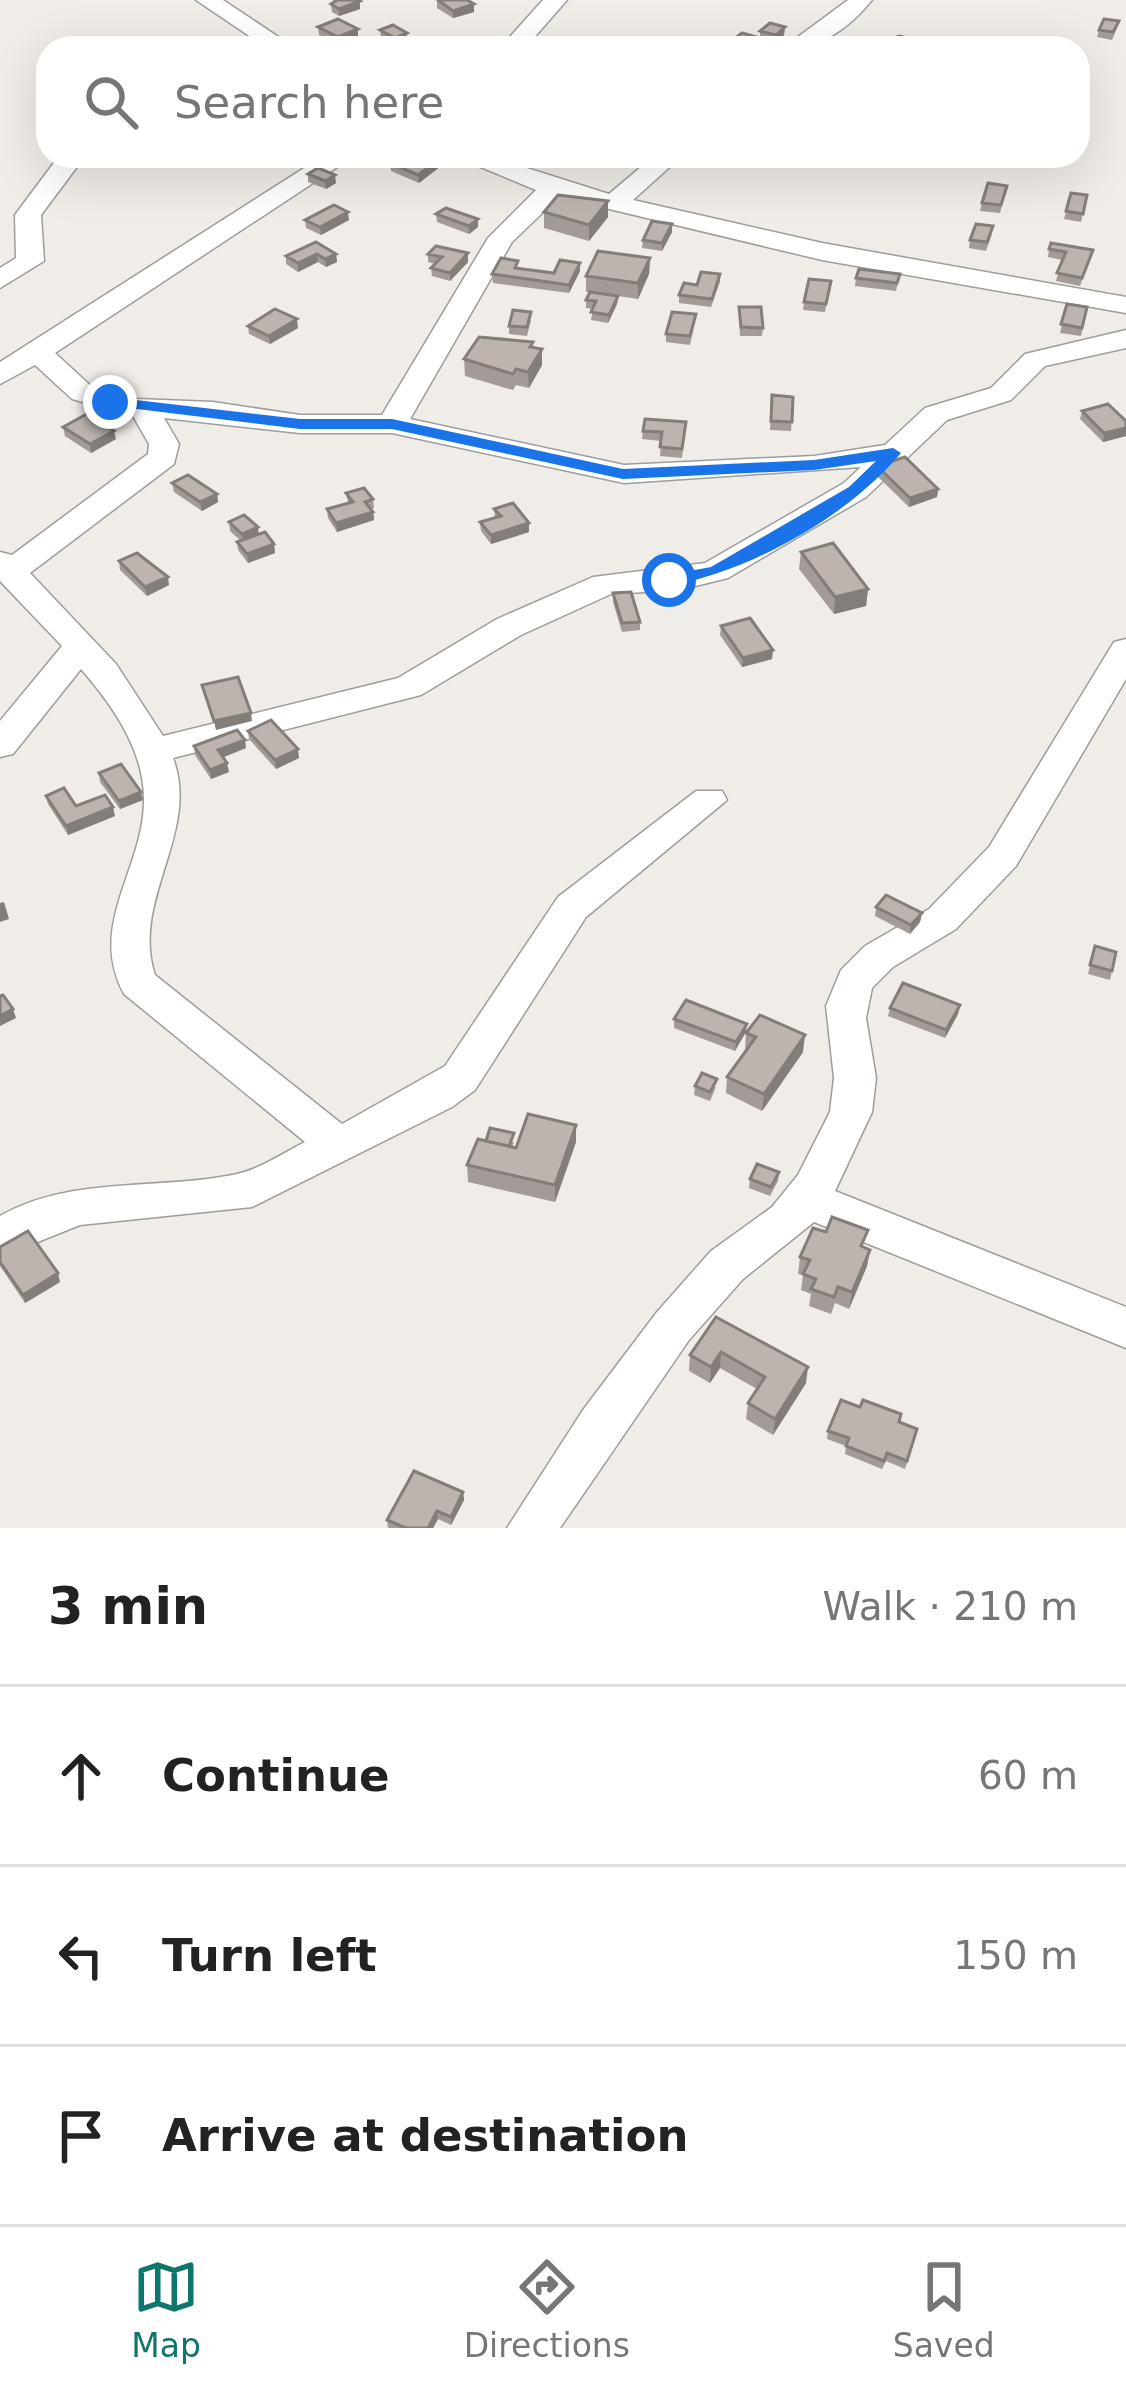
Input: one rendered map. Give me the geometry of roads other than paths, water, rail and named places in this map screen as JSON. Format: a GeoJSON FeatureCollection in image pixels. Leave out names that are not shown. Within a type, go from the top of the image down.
{"type":"FeatureCollection","features":[{"type":"Feature","properties":{"kind":"street"},"geometry":{"type":"LineString","coordinates":[[207,0],[254,36]]}},
{"type":"Feature","properties":{"kind":"street"},"geometry":{"type":"LineString","coordinates":[[523,36],[556,0]]}},
{"type":"Feature","properties":{"kind":"street"},"geometry":{"type":"LineString","coordinates":[[812,36],[857,4],[878,0]]}},
{"type":"Feature","properties":{"kind":"street"},"geometry":{"type":"LineString","coordinates":[[0,280],[30,260],[28,215],[62,168]]}},
{"type":"Feature","properties":{"kind":"street"},"geometry":{"type":"LineString","coordinates":[[0,375],[322,168]]}},
{"type":"Feature","properties":{"kind":"street"},"geometry":{"type":"LineString","coordinates":[[499,168],[553,188],[809,252],[1126,305]]}},
{"type":"Feature","properties":{"kind":"street"},"geometry":{"type":"LineString","coordinates":[[614,203],[655,168]]}},
{"type":"Feature","properties":{"kind":"street"},"geometry":{"type":"LineString","coordinates":[[392,424],[501,238],[553,188]]}},
{"type":"Feature","properties":{"kind":"street"},"geometry":{"type":"LineString","coordinates":[[151,752],[409,687],[509,627],[605,584],[679,580],[716,571],[832,506],[924,421],[1001,394],[1035,360],[1126,339]]}},
{"type":"Feature","properties":{"kind":"street"},"geometry":{"type":"LineString","coordinates":[[37,352],[82,393],[145,409],[213,411],[300,424],[392,424],[623,474],[814,465],[893,453]]}},
{"type":"Feature","properties":{"kind":"street"},"geometry":{"type":"LineString","coordinates":[[145,409],[164,445],[163,457],[5,567],[114,686],[151,752],[164,800],[125,952],[131,968],[155,1001],[194,1025],[337,1144]]}},
{"type":"Feature","properties":{"kind":"street"},"geometry":{"type":"LineString","coordinates":[[0,745],[81,646]]}},
{"type":"Feature","properties":{"kind":"street"},"geometry":{"type":"LineString","coordinates":[[532,1528],[583,1449],[690,1307],[730,1262],[806,1199],[850,1116],[855,1076],[845,1040],[846,1002],[856,979],[884,950],[938,922],[985,878],[1069,753],[1126,650]]}},
{"type":"Feature","properties":{"kind":"street"},"geometry":{"type":"LineString","coordinates":[[0,1238],[32,1220],[80,1207],[228,1196],[388,1123],[460,1078],[572,907],[709,800]]}},
{"type":"Feature","properties":{"kind":"street"},"geometry":{"type":"LineString","coordinates":[[806,1199],[1126,1328]]}}]}
